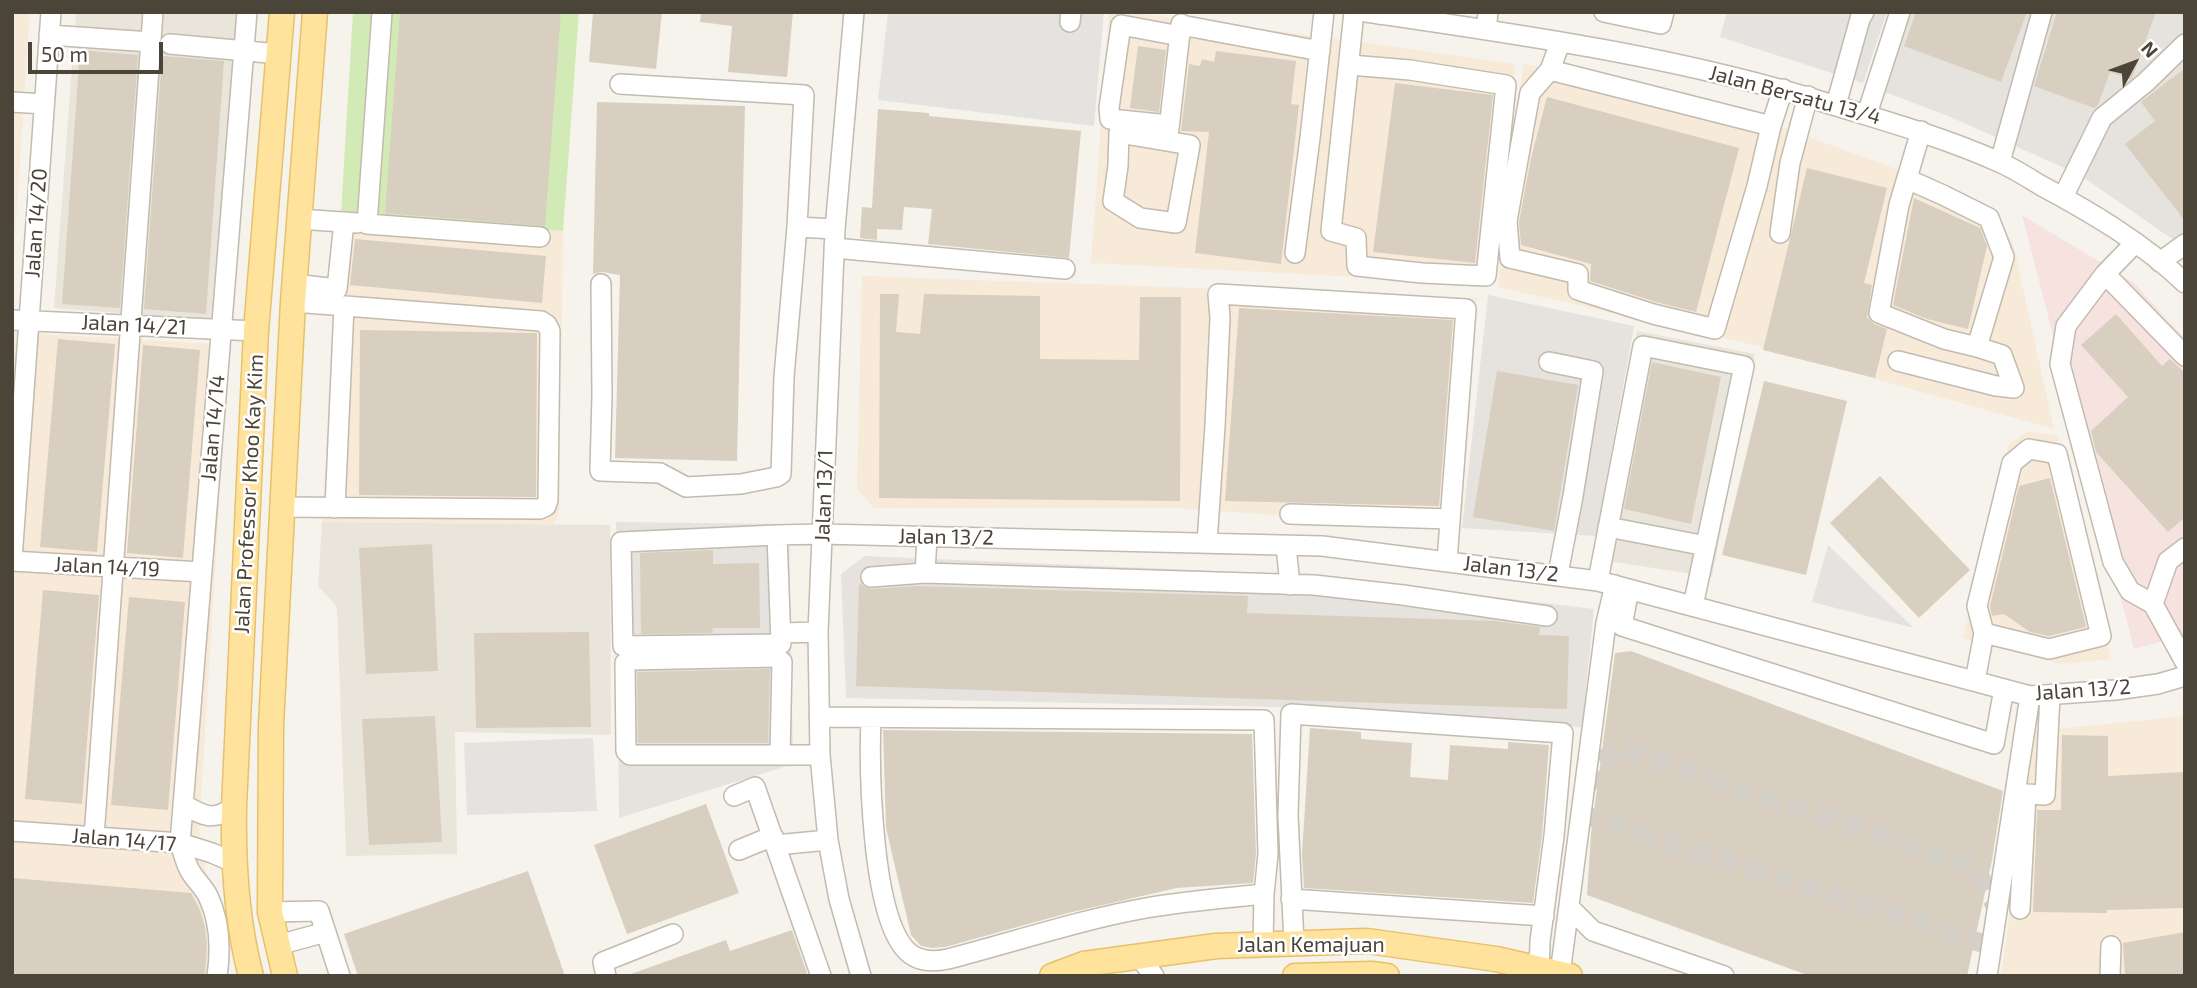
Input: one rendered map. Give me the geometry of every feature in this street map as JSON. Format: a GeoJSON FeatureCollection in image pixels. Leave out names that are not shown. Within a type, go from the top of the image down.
{"type":"FeatureCollection","features":[{"type":"Feature","properties":{"kind":"main road","name":"Jalan Professor Khoo Kay Kim"},"geometry":{"type":"LineString","coordinates":[[251,976],[240,922],[233,862],[234,807],[256,331],[282,12]]}},
{"type":"Feature","properties":{"kind":"main road","name":"Jalan Professor Khoo Kay Kim"},"geometry":{"type":"LineString","coordinates":[[285,976],[270,912],[271,725],[293,293],[315,12]]}},
{"type":"Feature","properties":{"kind":"main road","name":"Jalan Kemajuan"},"geometry":{"type":"LineString","coordinates":[[1052,976],[1084,964],[1216,946],[1367,941],[1496,959],[1552,974]]}},
{"type":"Feature","properties":{"kind":"main road","name":"Jalan Kemajuan"},"geometry":{"type":"LineString","coordinates":[[1294,976],[1387,976]]}},
{"type":"Feature","properties":{"kind":"street","name":"Jalan 14/20"},"geometry":{"type":"LineString","coordinates":[[12,560],[20,320],[44,104],[51,12]]}},
{"type":"Feature","properties":{"kind":"street"},"geometry":{"type":"LineString","coordinates":[[94,837],[130,325],[160,43],[153,12]]}},
{"type":"Feature","properties":{"kind":"street","name":"Jalan 14/14"},"geometry":{"type":"LineString","coordinates":[[180,844],[247,12]]}},
{"type":"Feature","properties":{"kind":"street"},"geometry":{"type":"LineString","coordinates":[[367,224],[382,12]]}},
{"type":"Feature","properties":{"kind":"street","name":"Jalan 13/1"},"geometry":{"type":"LineString","coordinates":[[855,12],[835,239],[818,632],[820,755],[828,840],[839,899],[861,976]]}},
{"type":"Feature","properties":{"kind":"street"},"geometry":{"type":"LineString","coordinates":[[1295,253],[1324,12]]}},
{"type":"Feature","properties":{"kind":"street"},"geometry":{"type":"LineString","coordinates":[[1350,65],[1410,70],[1506,85],[1486,276],[1357,266],[1356,238],[1331,231],[1354,12]]}},
{"type":"Feature","properties":{"kind":"street","name":"Jalan Bersatu 13/4"},"geometry":{"type":"LineString","coordinates":[[1366,12],[1487,21],[1560,43],[1672,63],[1783,89],[1921,131],[2000,162],[2063,197],[2135,243],[2183,279]]}},
{"type":"Feature","properties":{"kind":"street"},"geometry":{"type":"LineString","coordinates":[[1604,12],[1661,24],[1664,12]]}},
{"type":"Feature","properties":{"kind":"street"},"geometry":{"type":"LineString","coordinates":[[1836,105],[1864,12]]}},
{"type":"Feature","properties":{"kind":"street"},"geometry":{"type":"LineString","coordinates":[[1867,114],[1900,12]]}},
{"type":"Feature","properties":{"kind":"street"},"geometry":{"type":"LineString","coordinates":[[2000,162],[2042,12]]}},
{"type":"Feature","properties":{"kind":"street"},"geometry":{"type":"LineString","coordinates":[[1168,133],[1119,133],[1113,201],[1140,218],[1176,223],[1190,145],[1168,133],[1110,119],[1109,108],[1121,26],[1181,24],[1320,51]]}},
{"type":"Feature","properties":{"kind":"street"},"geometry":{"type":"LineString","coordinates":[[1168,133],[1181,24]]}},
{"type":"Feature","properties":{"kind":"street"},"geometry":{"type":"LineString","coordinates":[[49,34],[279,54]]}},
{"type":"Feature","properties":{"kind":"street"},"geometry":{"type":"LineString","coordinates":[[1560,43],[1550,70],[1530,93],[1507,220],[1510,258],[1578,274],[1578,290],[1715,330],[1783,89]]}},
{"type":"Feature","properties":{"kind":"street"},"geometry":{"type":"LineString","coordinates":[[2063,197],[2102,118],[2147,82],[2185,44]]}},
{"type":"Feature","properties":{"kind":"street"},"geometry":{"type":"LineString","coordinates":[[1550,70],[1771,126]]}},
{"type":"Feature","properties":{"kind":"street"},"geometry":{"type":"LineString","coordinates":[[601,284],[600,471],[660,473],[686,487],[741,484],[781,474],[784,377],[797,227],[804,95],[620,84]]}},
{"type":"Feature","properties":{"kind":"street"},"geometry":{"type":"LineString","coordinates":[[1780,233],[1790,163],[1808,96]]}},
{"type":"Feature","properties":{"kind":"street"},"geometry":{"type":"LineString","coordinates":[[12,102],[44,104]]}},
{"type":"Feature","properties":{"kind":"street"},"geometry":{"type":"LineString","coordinates":[[1898,361],[1996,386],[2014,387],[2002,355],[1944,339],[1879,313],[1899,205],[1921,131]]}},
{"type":"Feature","properties":{"kind":"street"},"geometry":{"type":"LineString","coordinates":[[1907,179],[1989,218],[2004,257],[1977,347]]}},
{"type":"Feature","properties":{"kind":"street"},"geometry":{"type":"LineString","coordinates":[[299,219],[540,237]]}},
{"type":"Feature","properties":{"kind":"street"},"geometry":{"type":"LineString","coordinates":[[293,293],[337,289],[345,222]]}},
{"type":"Feature","properties":{"kind":"street"},"geometry":{"type":"LineString","coordinates":[[797,227],[835,239],[1065,269]]}},
{"type":"Feature","properties":{"kind":"street"},"geometry":{"type":"LineString","coordinates":[[2135,243],[2105,274],[2066,326],[2060,364],[2113,562],[2130,591],[2153,604],[2185,662]]}},
{"type":"Feature","properties":{"kind":"street"},"geometry":{"type":"LineString","coordinates":[[2160,262],[2185,244]]}},
{"type":"Feature","properties":{"kind":"street"},"geometry":{"type":"LineString","coordinates":[[2105,274],[2185,355]]}},
{"type":"Feature","properties":{"kind":"street"},"geometry":{"type":"LineString","coordinates":[[281,508],[540,509],[546,506],[548,500],[551,331],[547,325],[541,321],[344,306],[293,293]]}},
{"type":"Feature","properties":{"kind":"street"},"geometry":{"type":"LineString","coordinates":[[1207,543],[1219,345],[1218,294],[1466,309],[1447,561]]}},
{"type":"Feature","properties":{"kind":"street"},"geometry":{"type":"LineString","coordinates":[[335,508],[344,306]]}},
{"type":"Feature","properties":{"kind":"street","name":"Jalan 14/21"},"geometry":{"type":"LineString","coordinates":[[20,320],[256,331]]}},
{"type":"Feature","properties":{"kind":"street"},"geometry":{"type":"LineString","coordinates":[[1693,606],[1744,366],[1643,346],[1608,527],[1614,585],[1622,626],[1994,744],[2004,689]]}},
{"type":"Feature","properties":{"kind":"street"},"geometry":{"type":"LineString","coordinates":[[1549,362],[1593,371],[1558,574]]}},
{"type":"Feature","properties":{"kind":"street"},"geometry":{"type":"LineString","coordinates":[[1975,681],[1984,633],[1977,606],[2012,463],[2029,449],[2057,454],[2101,636],[2049,649],[1984,633]]}},
{"type":"Feature","properties":{"kind":"street"},"geometry":{"type":"LineString","coordinates":[[1290,514],[1450,519]]}},
{"type":"Feature","properties":{"kind":"street"},"geometry":{"type":"LineString","coordinates":[[1608,527],[1706,546]]}},
{"type":"Feature","properties":{"kind":"street","name":"Jalan 13/2"},"geometry":{"type":"LineString","coordinates":[[781,633],[781,644],[623,646],[621,542],[822,534],[1322,547],[1558,574],[1614,585],[2004,689],[2040,695],[2115,690],[2158,684],[2185,676]]}},
{"type":"Feature","properties":{"kind":"street"},"geometry":{"type":"LineString","coordinates":[[778,535],[781,633],[818,632]]}},
{"type":"Feature","properties":{"kind":"street"},"geometry":{"type":"LineString","coordinates":[[925,573],[927,537]]}},
{"type":"Feature","properties":{"kind":"street"},"geometry":{"type":"LineString","coordinates":[[1286,545],[1290,585]]}},
{"type":"Feature","properties":{"kind":"street"},"geometry":{"type":"LineString","coordinates":[[2153,604],[2168,561],[2185,548]]}},
{"type":"Feature","properties":{"kind":"street","name":"Jalan 14/19"},"geometry":{"type":"LineString","coordinates":[[12,560],[202,572]]}},
{"type":"Feature","properties":{"kind":"street"},"geometry":{"type":"LineString","coordinates":[[871,577],[925,573],[1290,585],[1403,595],[1547,616]]}},
{"type":"Feature","properties":{"kind":"street"},"geometry":{"type":"LineString","coordinates":[[1552,974],[1563,946],[1606,624],[1614,585]]}},
{"type":"Feature","properties":{"kind":"street"},"geometry":{"type":"LineString","coordinates":[[780,755],[782,662],[776,657],[629,660],[625,663],[626,751],[631,755],[780,755],[820,755]]}},
{"type":"Feature","properties":{"kind":"street"},"geometry":{"type":"LineString","coordinates":[[2020,909],[2025,794],[2045,795],[2040,695]]}},
{"type":"Feature","properties":{"kind":"street"},"geometry":{"type":"LineString","coordinates":[[1987,976],[2040,695]]}},
{"type":"Feature","properties":{"kind":"street"},"geometry":{"type":"LineString","coordinates":[[1294,943],[1288,815],[1291,714],[1563,733],[1543,920],[1552,974]]}},
{"type":"Feature","properties":{"kind":"street"},"geometry":{"type":"LineString","coordinates":[[819,717],[1264,720],[1268,854],[1263,944]]}},
{"type":"Feature","properties":{"kind":"street"},"geometry":{"type":"LineString","coordinates":[[871,718],[869,764],[876,856],[887,911],[907,952],[924,960],[935,962],[1047,931],[1146,908],[1264,894]]}},
{"type":"Feature","properties":{"kind":"street"},"geometry":{"type":"LineString","coordinates":[[734,796],[755,787],[821,976]]}},
{"type":"Feature","properties":{"kind":"street"},"geometry":{"type":"LineString","coordinates":[[183,804],[210,817],[222,815],[234,807]]}},
{"type":"Feature","properties":{"kind":"street","name":"Jalan 14/17"},"geometry":{"type":"LineString","coordinates":[[12,831],[180,844],[233,862]]}},
{"type":"Feature","properties":{"kind":"street"},"geometry":{"type":"LineString","coordinates":[[739,850],[775,840],[828,840]]}},
{"type":"Feature","properties":{"kind":"street"},"geometry":{"type":"LineString","coordinates":[[180,844],[190,871],[207,895],[212,908],[219,933],[217,976]]}},
{"type":"Feature","properties":{"kind":"street"},"geometry":{"type":"LineString","coordinates":[[1569,907],[1593,931],[1724,976]]}},
{"type":"Feature","properties":{"kind":"street"},"geometry":{"type":"LineString","coordinates":[[1292,908],[1543,920]]}},
{"type":"Feature","properties":{"kind":"street"},"geometry":{"type":"LineString","coordinates":[[270,912],[320,911],[341,976]]}},
{"type":"Feature","properties":{"kind":"street"},"geometry":{"type":"LineString","coordinates":[[1563,946],[1593,931]]}},
{"type":"Feature","properties":{"kind":"street"},"geometry":{"type":"LineString","coordinates":[[278,945],[327,932]]}},
{"type":"Feature","properties":{"kind":"street"},"geometry":{"type":"LineString","coordinates":[[606,976],[603,962],[673,934]]}},
{"type":"Feature","properties":{"kind":"street"},"geometry":{"type":"LineString","coordinates":[[2110,976],[2111,946]]}},
{"type":"Feature","properties":{"kind":"street"},"geometry":{"type":"LineString","coordinates":[[1138,955],[1154,976]]}},
{"type":"Feature","properties":{"kind":"shaded area"},"geometry":{"type":"Polygon","coordinates":[[[12,12],[30,12],[12,282],[12,12]]]}},
{"type":"Feature","properties":{"kind":"shaded area"},"geometry":{"type":"Polygon","coordinates":[[[76,12],[255,12],[231,322],[54,308],[76,12]]]}},
{"type":"Feature","properties":{"kind":"shaded area"},"geometry":{"type":"Polygon","coordinates":[[[888,12],[1104,12],[1094,126],[878,100],[888,12]]]}},
{"type":"Feature","properties":{"kind":"shaded area"},"geometry":{"type":"Polygon","coordinates":[[[1109,12],[1333,38],[1515,64],[1489,284],[1091,263],[1109,12]]]}},
{"type":"Feature","properties":{"kind":"shaded area"},"geometry":{"type":"Polygon","coordinates":[[[1727,12],[1887,12],[1863,83],[1720,37],[1727,12]]]}},
{"type":"Feature","properties":{"kind":"shaded area"},"geometry":{"type":"Polygon","coordinates":[[[1895,12],[2185,12],[2185,248],[2080,175],[1948,116],[1869,86],[1895,12]]]}},
{"type":"Feature","properties":{"kind":"shaded area"},"geometry":{"type":"Polygon","coordinates":[[[1523,64],[1690,93],[1923,179],[1999,221],[2013,243],[2054,429],[1754,345],[1498,287],[1523,64]]]}},
{"type":"Feature","properties":{"kind":"shaded area"},"geometry":{"type":"Polygon","coordinates":[[[341,214],[563,231],[559,513],[554,524],[322,522],[341,214]]]}},
{"type":"Feature","properties":{"kind":"shaded area"},"geometry":{"type":"Polygon","coordinates":[[[2022,215],[2133,282],[2185,339],[2185,635],[2134,649],[2022,215]]]}},
{"type":"Feature","properties":{"kind":"shaded area"},"geometry":{"type":"Polygon","coordinates":[[[862,276],[1477,298],[1457,528],[1179,508],[874,508],[857,489],[862,276]]]}},
{"type":"Feature","properties":{"kind":"shaded area"},"geometry":{"type":"Polygon","coordinates":[[[1488,295],[1634,326],[1596,536],[1462,528],[1488,295]]]}},
{"type":"Feature","properties":{"kind":"shaded area"},"geometry":{"type":"Polygon","coordinates":[[[1637,331],[1755,354],[1712,577],[1594,559],[1637,331]]]}},
{"type":"Feature","properties":{"kind":"shaded area"},"geometry":{"type":"Polygon","coordinates":[[[12,332],[229,345],[199,831],[222,976],[12,976],[12,332]]]}},
{"type":"Feature","properties":{"kind":"shaded area"},"geometry":{"type":"Polygon","coordinates":[[[2028,431],[2057,436],[2111,659],[2059,664],[1963,638],[2009,444],[2028,431]]]}},
{"type":"Feature","properties":{"kind":"shaded area"},"geometry":{"type":"Polygon","coordinates":[[[322,522],[610,525],[611,735],[455,732],[457,854],[346,856],[337,607],[318,586],[322,522]]]}},
{"type":"Feature","properties":{"kind":"shaded area"},"geometry":{"type":"Polygon","coordinates":[[[616,522],[789,524],[793,764],[619,818],[616,522]]]}},
{"type":"Feature","properties":{"kind":"shaded area"},"geometry":{"type":"Polygon","coordinates":[[[1828,545],[1914,628],[1812,602],[1828,545]]]}},
{"type":"Feature","properties":{"kind":"shaded area"},"geometry":{"type":"Polygon","coordinates":[[[865,556],[1311,575],[1594,609],[1582,727],[1277,707],[846,698],[841,574],[865,556]]]}},
{"type":"Feature","properties":{"kind":"shaded area"},"geometry":{"type":"Polygon","coordinates":[[[2185,715],[2185,976],[2001,976],[2035,731],[2185,715]]]}},
{"type":"Feature","properties":{"kind":"shaded area"},"geometry":{"type":"Polygon","coordinates":[[[593,738],[597,811],[467,815],[464,743],[593,738]]]}},
{"type":"Feature","properties":{"kind":"green space"},"geometry":{"type":"Polygon","coordinates":[[[353,12],[579,12],[563,231],[341,214],[353,12]]]}},
{"type":"Feature","properties":{"kind":"building"},"geometry":{"type":"Polygon","coordinates":[[[400,12],[561,12],[545,226],[385,213],[400,12]]]}},
{"type":"Feature","properties":{"kind":"building"},"geometry":{"type":"Polygon","coordinates":[[[593,12],[662,12],[656,69],[589,62],[593,12]]]}},
{"type":"Feature","properties":{"kind":"building"},"geometry":{"type":"Polygon","coordinates":[[[701,12],[793,12],[787,77],[728,72],[732,26],[700,22],[701,12]]]}},
{"type":"Feature","properties":{"kind":"building"},"geometry":{"type":"Polygon","coordinates":[[[1916,12],[2027,12],[2001,82],[1904,46],[1916,12]]]}},
{"type":"Feature","properties":{"kind":"building"},"geometry":{"type":"Polygon","coordinates":[[[2057,12],[2156,12],[2132,78],[2110,72],[2098,105],[2094,108],[2034,86],[2057,12]]]}},
{"type":"Feature","properties":{"kind":"building"},"geometry":{"type":"Polygon","coordinates":[[[1138,46],[1166,50],[1159,112],[1130,108],[1138,46]]]}},
{"type":"Feature","properties":{"kind":"building"},"geometry":{"type":"Polygon","coordinates":[[[80,50],[138,55],[120,308],[62,304],[80,50]]]}},
{"type":"Feature","properties":{"kind":"building"},"geometry":{"type":"Polygon","coordinates":[[[1216,51],[1296,61],[1291,104],[1299,105],[1281,264],[1195,253],[1209,132],[1181,131],[1189,64],[1200,66],[1202,59],[1214,62],[1216,51]]]}},
{"type":"Feature","properties":{"kind":"building"},"geometry":{"type":"Polygon","coordinates":[[[162,56],[224,61],[206,314],[144,309],[162,56]]]}},
{"type":"Feature","properties":{"kind":"building"},"geometry":{"type":"Polygon","coordinates":[[[2185,68],[2185,221],[2125,144],[2155,121],[2141,102],[2185,68]]]}},
{"type":"Feature","properties":{"kind":"building"},"geometry":{"type":"Polygon","coordinates":[[[1395,83],[1493,95],[1475,263],[1373,252],[1395,83]]]}},
{"type":"Feature","properties":{"kind":"building"},"geometry":{"type":"Polygon","coordinates":[[[1547,97],[1739,148],[1696,312],[1590,281],[1591,264],[1521,245],[1519,222],[1531,158],[1547,97]]]}},
{"type":"Feature","properties":{"kind":"building"},"geometry":{"type":"Polygon","coordinates":[[[597,102],[745,106],[737,461],[615,458],[620,275],[602,272],[593,274],[597,102]]]}},
{"type":"Feature","properties":{"kind":"building"},"geometry":{"type":"Polygon","coordinates":[[[878,109],[1081,131],[1069,258],[928,244],[932,209],[904,207],[902,230],[877,229],[877,240],[860,238],[862,207],[872,208],[878,109]]]}},
{"type":"Feature","properties":{"kind":"building"},"geometry":{"type":"Polygon","coordinates":[[[1807,168],[1887,188],[1864,283],[1872,285],[1867,317],[1874,324],[1887,329],[1875,378],[1763,350],[1807,168]]]}},
{"type":"Feature","properties":{"kind":"building"},"geometry":{"type":"Polygon","coordinates":[[[1914,198],[1980,228],[1987,246],[1968,329],[1927,319],[1893,305],[1914,198]]]}},
{"type":"Feature","properties":{"kind":"building"},"geometry":{"type":"Polygon","coordinates":[[[355,239],[546,256],[542,303],[350,285],[355,239]]]}},
{"type":"Feature","properties":{"kind":"building"},"geometry":{"type":"Polygon","coordinates":[[[880,294],[899,294],[896,332],[920,334],[924,294],[1040,296],[1040,359],[1139,360],[1140,297],[1181,297],[1180,501],[879,498],[880,294]]]}},
{"type":"Feature","properties":{"kind":"building"},"geometry":{"type":"Polygon","coordinates":[[[1239,308],[1453,320],[1439,506],[1225,501],[1239,308]]]}},
{"type":"Feature","properties":{"kind":"building"},"geometry":{"type":"Polygon","coordinates":[[[2116,314],[2162,366],[2170,359],[2185,373],[2185,517],[2168,532],[2096,452],[2091,431],[2128,397],[2081,345],[2116,314]]]}},
{"type":"Feature","properties":{"kind":"building"},"geometry":{"type":"Polygon","coordinates":[[[360,330],[537,333],[536,497],[359,495],[360,330]]]}},
{"type":"Feature","properties":{"kind":"building"},"geometry":{"type":"Polygon","coordinates":[[[58,339],[115,344],[97,552],[40,547],[58,339]]]}},
{"type":"Feature","properties":{"kind":"building"},"geometry":{"type":"Polygon","coordinates":[[[143,345],[200,350],[183,558],[127,553],[143,345]]]}},
{"type":"Feature","properties":{"kind":"building"},"geometry":{"type":"Polygon","coordinates":[[[1652,362],[1721,377],[1691,524],[1624,509],[1652,362]]]}},
{"type":"Feature","properties":{"kind":"building"},"geometry":{"type":"Polygon","coordinates":[[[1497,371],[1578,385],[1554,531],[1473,517],[1497,371]]]}},
{"type":"Feature","properties":{"kind":"building"},"geometry":{"type":"Polygon","coordinates":[[[1764,381],[1847,401],[1806,575],[1722,555],[1764,381]]]}},
{"type":"Feature","properties":{"kind":"building"},"geometry":{"type":"Polygon","coordinates":[[[1880,476],[1970,570],[1919,618],[1830,523],[1880,476]]]}},
{"type":"Feature","properties":{"kind":"building"},"geometry":{"type":"Polygon","coordinates":[[[2050,478],[2086,627],[2049,636],[2030,632],[2004,614],[1992,616],[1990,606],[2019,486],[2050,478]]]}},
{"type":"Feature","properties":{"kind":"building"},"geometry":{"type":"Polygon","coordinates":[[[432,544],[438,671],[366,674],[359,548],[432,544]]]}},
{"type":"Feature","properties":{"kind":"building"},"geometry":{"type":"Polygon","coordinates":[[[713,550],[713,564],[759,563],[760,628],[712,628],[713,633],[641,634],[640,553],[713,550]]]}},
{"type":"Feature","properties":{"kind":"building"},"geometry":{"type":"Polygon","coordinates":[[[859,584],[872,589],[917,586],[1248,596],[1247,613],[1495,621],[1540,627],[1539,635],[1569,636],[1567,709],[856,686],[859,584]]]}},
{"type":"Feature","properties":{"kind":"building"},"geometry":{"type":"Polygon","coordinates":[[[43,590],[99,595],[82,804],[25,799],[43,590]]]}},
{"type":"Feature","properties":{"kind":"building"},"geometry":{"type":"Polygon","coordinates":[[[129,597],[185,602],[168,810],[111,805],[129,597]]]}},
{"type":"Feature","properties":{"kind":"building"},"geometry":{"type":"Polygon","coordinates":[[[589,632],[591,727],[476,728],[474,633],[589,632]]]}},
{"type":"Feature","properties":{"kind":"building"},"geometry":{"type":"Polygon","coordinates":[[[1631,651],[2003,791],[1992,860],[1967,976],[1810,976],[1587,895],[1591,834],[1615,653],[1631,651]]]}},
{"type":"Feature","properties":{"kind":"building"},"geometry":{"type":"Polygon","coordinates":[[[770,669],[768,743],[638,743],[637,672],[770,669]]]}},
{"type":"Feature","properties":{"kind":"building"},"geometry":{"type":"Polygon","coordinates":[[[435,716],[442,842],[369,845],[362,719],[435,716]]]}},
{"type":"Feature","properties":{"kind":"building"},"geometry":{"type":"Polygon","coordinates":[[[1310,728],[1361,732],[1361,739],[1412,743],[1410,777],[1448,780],[1450,745],[1508,749],[1508,742],[1549,745],[1542,835],[1533,903],[1304,888],[1302,854],[1310,728]]]}},
{"type":"Feature","properties":{"kind":"building"},"geometry":{"type":"Polygon","coordinates":[[[883,730],[1252,734],[1256,854],[1253,883],[1177,888],[1068,913],[945,947],[921,946],[911,935],[886,828],[883,730]]]}},
{"type":"Feature","properties":{"kind":"building"},"geometry":{"type":"Polygon","coordinates":[[[2062,735],[2108,736],[2108,776],[2185,772],[2185,908],[2107,910],[2107,913],[2033,912],[2037,810],[2061,810],[2062,735]]]}},
{"type":"Feature","properties":{"kind":"building"},"geometry":{"type":"Polygon","coordinates":[[[706,804],[739,893],[627,934],[594,845],[706,804]]]}},
{"type":"Feature","properties":{"kind":"building"},"geometry":{"type":"Polygon","coordinates":[[[528,871],[565,976],[358,976],[344,934],[528,871]]]}},
{"type":"Feature","properties":{"kind":"building"},"geometry":{"type":"Polygon","coordinates":[[[12,878],[191,893],[205,927],[205,976],[12,976],[12,878]]]}},
{"type":"Feature","properties":{"kind":"building"},"geometry":{"type":"Polygon","coordinates":[[[792,930],[808,976],[631,976],[726,940],[730,951],[792,930]]]}},
{"type":"Feature","properties":{"kind":"building"},"geometry":{"type":"Polygon","coordinates":[[[2185,932],[2185,976],[2125,976],[2123,943],[2185,932]]]}},
{"type":"Feature","properties":{"kind":"tunnel"},"geometry":{"type":"LineString","coordinates":[[1587,787],[1596,765],[1618,748],[1975,867],[1997,909]]}},
{"type":"Feature","properties":{"kind":"tunnel"},"geometry":{"type":"LineString","coordinates":[[1581,814],[1991,946]]}}]}
